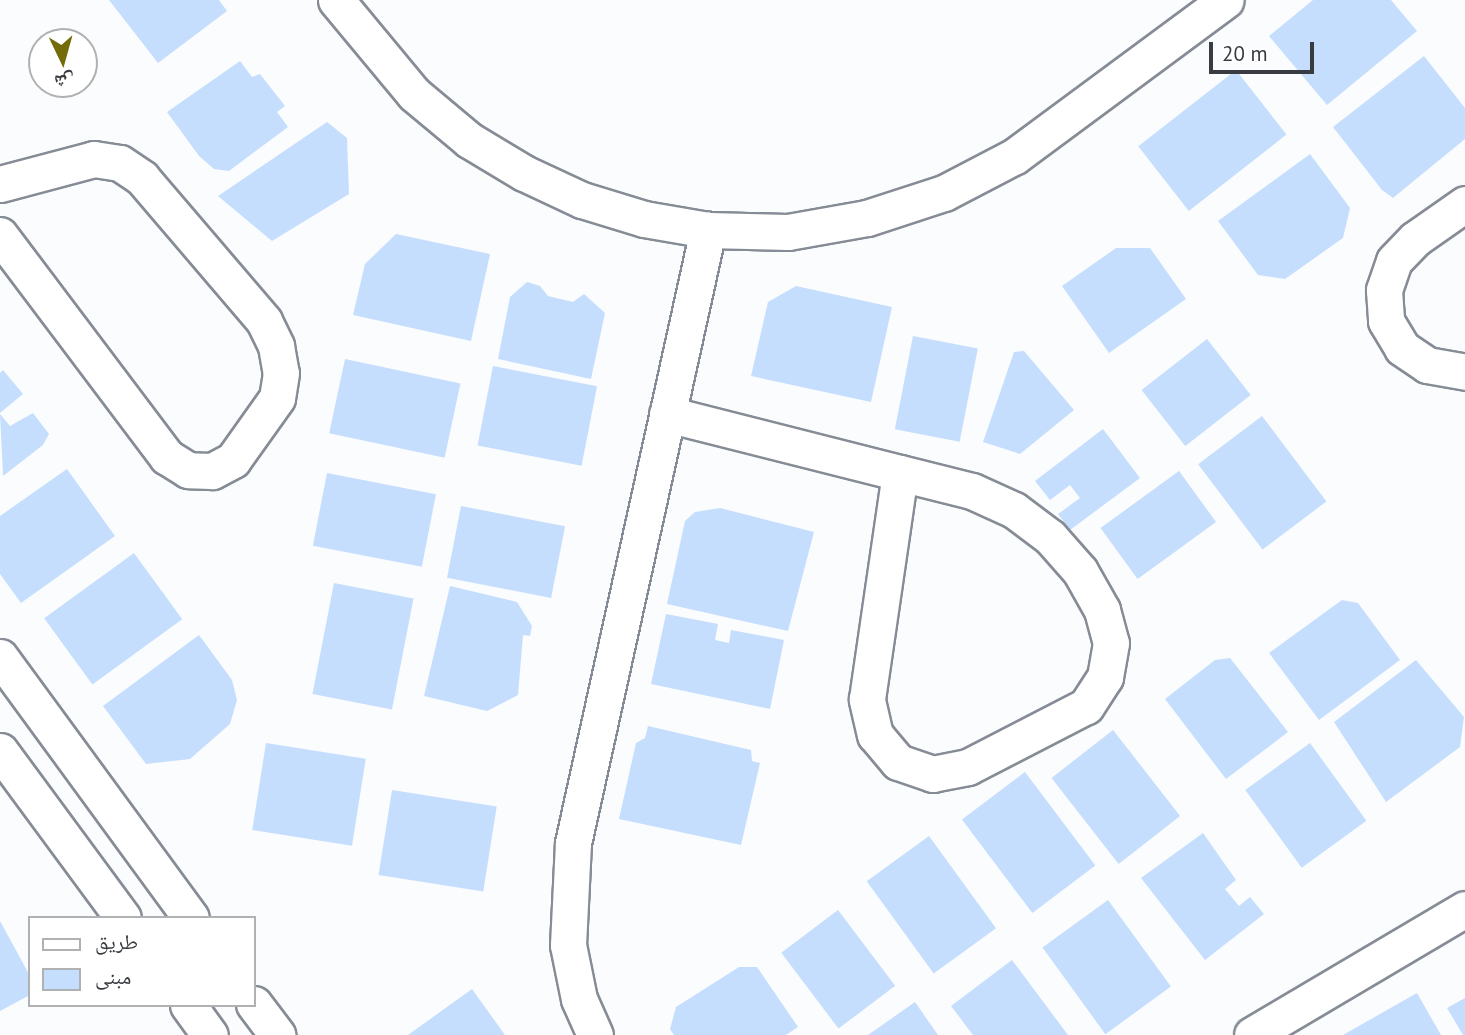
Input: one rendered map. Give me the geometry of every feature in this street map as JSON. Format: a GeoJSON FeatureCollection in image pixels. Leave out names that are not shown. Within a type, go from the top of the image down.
{"type":"FeatureCollection","features":[{"type":"Feature","properties":{"kind":"street"},"geometry":{"type":"LineString","coordinates":[[336,0],[414,94],[469,140],[524,173],[582,200],[644,219],[708,230],[788,232],[867,218],[944,193],[1015,156],[1227,0]]}},
{"type":"Feature","properties":{"kind":"street"},"geometry":{"type":"LineString","coordinates":[[0,184],[94,159],[120,163],[142,178],[256,311],[276,346],[281,373],[278,398],[233,460],[212,471],[188,470],[167,457],[0,235]]}},
{"type":"Feature","properties":{"kind":"street"},"geometry":{"type":"LineString","coordinates":[[1465,204],[1401,254],[1384,290],[1387,321],[1402,348],[1427,365],[1465,372]]}},
{"type":"Feature","properties":{"kind":"street"},"geometry":{"type":"LineString","coordinates":[[595,1035],[579,999],[568,944],[567,889],[573,843],[708,230]]}},
{"type":"Feature","properties":{"kind":"street"},"geometry":{"type":"LineString","coordinates":[[667,414],[972,491],[1014,510],[1050,537],[1080,570],[1102,610],[1111,643],[1105,677],[1086,706],[968,767],[933,774],[898,762],[874,735],[867,699],[900,473]]}},
{"type":"Feature","properties":{"kind":"street"},"geometry":{"type":"LineString","coordinates":[[0,657],[190,916]]}},
{"type":"Feature","properties":{"kind":"street"},"geometry":{"type":"LineString","coordinates":[[0,751],[122,916]]}},
{"type":"Feature","properties":{"kind":"street"},"geometry":{"type":"LineString","coordinates":[[1252,1035],[1465,909]]}},
{"type":"Feature","properties":{"kind":"street"},"geometry":{"type":"LineString","coordinates":[[189,1007],[210,1035]]}},
{"type":"Feature","properties":{"kind":"street"},"geometry":{"type":"LineString","coordinates":[[256,1007],[277,1035]]}},
{"type":"Feature","properties":{"kind":"building"},"geometry":{"type":"Polygon","coordinates":[[[109,0],[219,0],[227,11],[158,63],[109,0]]]}},
{"type":"Feature","properties":{"kind":"building"},"geometry":{"type":"Polygon","coordinates":[[[1313,0],[1391,0],[1417,31],[1327,105],[1269,36],[1313,0]]]}},
{"type":"Feature","properties":{"kind":"building"},"geometry":{"type":"Polygon","coordinates":[[[1424,56],[1465,108],[1465,139],[1393,198],[1382,190],[1333,127],[1424,56]]]}},
{"type":"Feature","properties":{"kind":"building"},"geometry":{"type":"Polygon","coordinates":[[[240,61],[252,77],[260,74],[285,106],[277,112],[288,127],[229,171],[214,169],[199,156],[167,112],[240,61]]]}},
{"type":"Feature","properties":{"kind":"building"},"geometry":{"type":"Polygon","coordinates":[[[1236,70],[1286,135],[1189,211],[1138,146],[1236,70]]]}},
{"type":"Feature","properties":{"kind":"building"},"geometry":{"type":"Polygon","coordinates":[[[327,122],[347,138],[349,194],[272,241],[218,196],[327,122]]]}},
{"type":"Feature","properties":{"kind":"building"},"geometry":{"type":"Polygon","coordinates":[[[1310,154],[1350,208],[1343,238],[1285,279],[1258,275],[1218,221],[1310,154]]]}},
{"type":"Feature","properties":{"kind":"building"},"geometry":{"type":"Polygon","coordinates":[[[396,234],[490,254],[471,341],[353,315],[365,264],[396,234]]]}},
{"type":"Feature","properties":{"kind":"building"},"geometry":{"type":"Polygon","coordinates":[[[1116,248],[1150,248],[1186,299],[1109,353],[1062,286],[1116,248]]]}},
{"type":"Feature","properties":{"kind":"building"},"geometry":{"type":"Polygon","coordinates":[[[527,282],[540,286],[548,296],[573,302],[584,294],[605,313],[591,379],[498,359],[510,297],[527,282]]]}},
{"type":"Feature","properties":{"kind":"building"},"geometry":{"type":"Polygon","coordinates":[[[796,286],[892,307],[871,402],[751,376],[768,302],[796,286]]]}},
{"type":"Feature","properties":{"kind":"building"},"geometry":{"type":"Polygon","coordinates":[[[913,336],[978,349],[960,442],[895,429],[913,336]]]}},
{"type":"Feature","properties":{"kind":"building"},"geometry":{"type":"Polygon","coordinates":[[[1207,339],[1251,395],[1185,446],[1142,390],[1207,339]]]}},
{"type":"Feature","properties":{"kind":"building"},"geometry":{"type":"Polygon","coordinates":[[[1024,351],[1074,410],[1020,454],[983,442],[1014,352],[1024,351]]]}},
{"type":"Feature","properties":{"kind":"building"},"geometry":{"type":"Polygon","coordinates":[[[345,359],[460,384],[445,458],[329,433],[345,359]]]}},
{"type":"Feature","properties":{"kind":"building"},"geometry":{"type":"Polygon","coordinates":[[[493,366],[597,386],[582,466],[478,446],[493,366]]]}},
{"type":"Feature","properties":{"kind":"building"},"geometry":{"type":"Polygon","coordinates":[[[3,370],[23,394],[0,413],[0,373],[3,370]]]}},
{"type":"Feature","properties":{"kind":"building"},"geometry":{"type":"Polygon","coordinates":[[[33,413],[49,434],[43,445],[3,476],[0,414],[10,426],[33,413]]]}},
{"type":"Feature","properties":{"kind":"building"},"geometry":{"type":"Polygon","coordinates":[[[1262,416],[1326,501],[1263,550],[1198,464],[1262,416]]]}},
{"type":"Feature","properties":{"kind":"building"},"geometry":{"type":"Polygon","coordinates":[[[1103,429],[1140,478],[1070,530],[1058,514],[1080,498],[1070,485],[1050,500],[1035,481],[1103,429]]]}},
{"type":"Feature","properties":{"kind":"building"},"geometry":{"type":"Polygon","coordinates":[[[67,469],[115,536],[21,603],[0,574],[0,516],[67,469]]]}},
{"type":"Feature","properties":{"kind":"building"},"geometry":{"type":"Polygon","coordinates":[[[1179,471],[1216,522],[1138,579],[1101,528],[1179,471]]]}},
{"type":"Feature","properties":{"kind":"building"},"geometry":{"type":"Polygon","coordinates":[[[327,473],[436,494],[422,567],[313,546],[327,473]]]}},
{"type":"Feature","properties":{"kind":"building"},"geometry":{"type":"Polygon","coordinates":[[[461,506],[565,526],[551,598],[447,578],[461,506]]]}},
{"type":"Feature","properties":{"kind":"building"},"geometry":{"type":"Polygon","coordinates":[[[720,508],[814,532],[788,631],[667,604],[685,521],[695,512],[720,508]]]}},
{"type":"Feature","properties":{"kind":"building"},"geometry":{"type":"Polygon","coordinates":[[[134,553],[182,619],[92,685],[44,618],[134,553]]]}},
{"type":"Feature","properties":{"kind":"building"},"geometry":{"type":"Polygon","coordinates":[[[334,583],[414,598],[392,709],[312,694],[334,583]]]}},
{"type":"Feature","properties":{"kind":"building"},"geometry":{"type":"Polygon","coordinates":[[[450,586],[517,602],[532,626],[530,636],[523,635],[518,695],[487,711],[424,696],[450,586]]]}},
{"type":"Feature","properties":{"kind":"building"},"geometry":{"type":"Polygon","coordinates":[[[1342,600],[1358,603],[1400,660],[1319,720],[1269,653],[1342,600]]]}},
{"type":"Feature","properties":{"kind":"building"},"geometry":{"type":"Polygon","coordinates":[[[666,614],[718,624],[715,640],[729,643],[731,630],[784,640],[770,709],[651,684],[666,614]]]}},
{"type":"Feature","properties":{"kind":"building"},"geometry":{"type":"Polygon","coordinates":[[[199,635],[232,680],[237,700],[230,724],[190,759],[146,764],[103,706],[199,635]]]}},
{"type":"Feature","properties":{"kind":"building"},"geometry":{"type":"Polygon","coordinates":[[[1230,658],[1288,732],[1226,779],[1165,699],[1215,660],[1230,658]]]}},
{"type":"Feature","properties":{"kind":"building"},"geometry":{"type":"Polygon","coordinates":[[[1416,660],[1464,717],[1460,747],[1386,802],[1334,722],[1416,660]]]}},
{"type":"Feature","properties":{"kind":"building"},"geometry":{"type":"Polygon","coordinates":[[[648,726],[751,750],[752,761],[760,763],[741,845],[619,819],[636,743],[645,738],[648,726]]]}},
{"type":"Feature","properties":{"kind":"building"},"geometry":{"type":"Polygon","coordinates":[[[1113,730],[1180,816],[1119,864],[1052,778],[1113,730]]]}},
{"type":"Feature","properties":{"kind":"building"},"geometry":{"type":"Polygon","coordinates":[[[266,743],[366,759],[352,846],[252,830],[266,743]]]}},
{"type":"Feature","properties":{"kind":"building"},"geometry":{"type":"Polygon","coordinates":[[[1310,743],[1366,821],[1302,868],[1245,790],[1310,743]]]}},
{"type":"Feature","properties":{"kind":"building"},"geometry":{"type":"Polygon","coordinates":[[[1025,772],[1095,865],[1032,913],[962,820],[1025,772]]]}},
{"type":"Feature","properties":{"kind":"building"},"geometry":{"type":"Polygon","coordinates":[[[392,790],[497,807],[483,892],[379,875],[392,790]]]}},
{"type":"Feature","properties":{"kind":"building"},"geometry":{"type":"Polygon","coordinates":[[[1203,833],[1236,880],[1225,889],[1239,906],[1250,897],[1264,914],[1205,960],[1141,878],[1203,833]]]}},
{"type":"Feature","properties":{"kind":"building"},"geometry":{"type":"Polygon","coordinates":[[[929,836],[996,928],[934,973],[867,881],[929,836]]]}},
{"type":"Feature","properties":{"kind":"building"},"geometry":{"type":"Polygon","coordinates":[[[1108,900],[1171,987],[1105,1034],[1042,948],[1108,900]]]}},
{"type":"Feature","properties":{"kind":"building"},"geometry":{"type":"Polygon","coordinates":[[[838,910],[895,986],[838,1029],[781,953],[838,910]]]}},
{"type":"Feature","properties":{"kind":"building"},"geometry":{"type":"Polygon","coordinates":[[[0,921],[28,972],[28,996],[0,1011],[0,921]]]}},
{"type":"Feature","properties":{"kind":"building"},"geometry":{"type":"Polygon","coordinates":[[[1012,960],[1068,1035],[973,1035],[951,1006],[1012,960]]]}},
{"type":"Feature","properties":{"kind":"building"},"geometry":{"type":"Polygon","coordinates":[[[739,967],[757,967],[798,1027],[786,1035],[674,1035],[670,1029],[676,1007],[739,967]]]}},
{"type":"Feature","properties":{"kind":"building"},"geometry":{"type":"Polygon","coordinates":[[[472,989],[505,1035],[408,1035],[472,989]]]}},
{"type":"Feature","properties":{"kind":"building"},"geometry":{"type":"Polygon","coordinates":[[[1417,993],[1441,1035],[1343,1035],[1417,993]]]}},
{"type":"Feature","properties":{"kind":"building"},"geometry":{"type":"Polygon","coordinates":[[[1465,998],[1465,1035],[1463,1035],[1447,1008],[1465,998]]]}},
{"type":"Feature","properties":{"kind":"building"},"geometry":{"type":"Polygon","coordinates":[[[915,1002],[938,1035],[868,1035],[915,1002]]]}}]}
